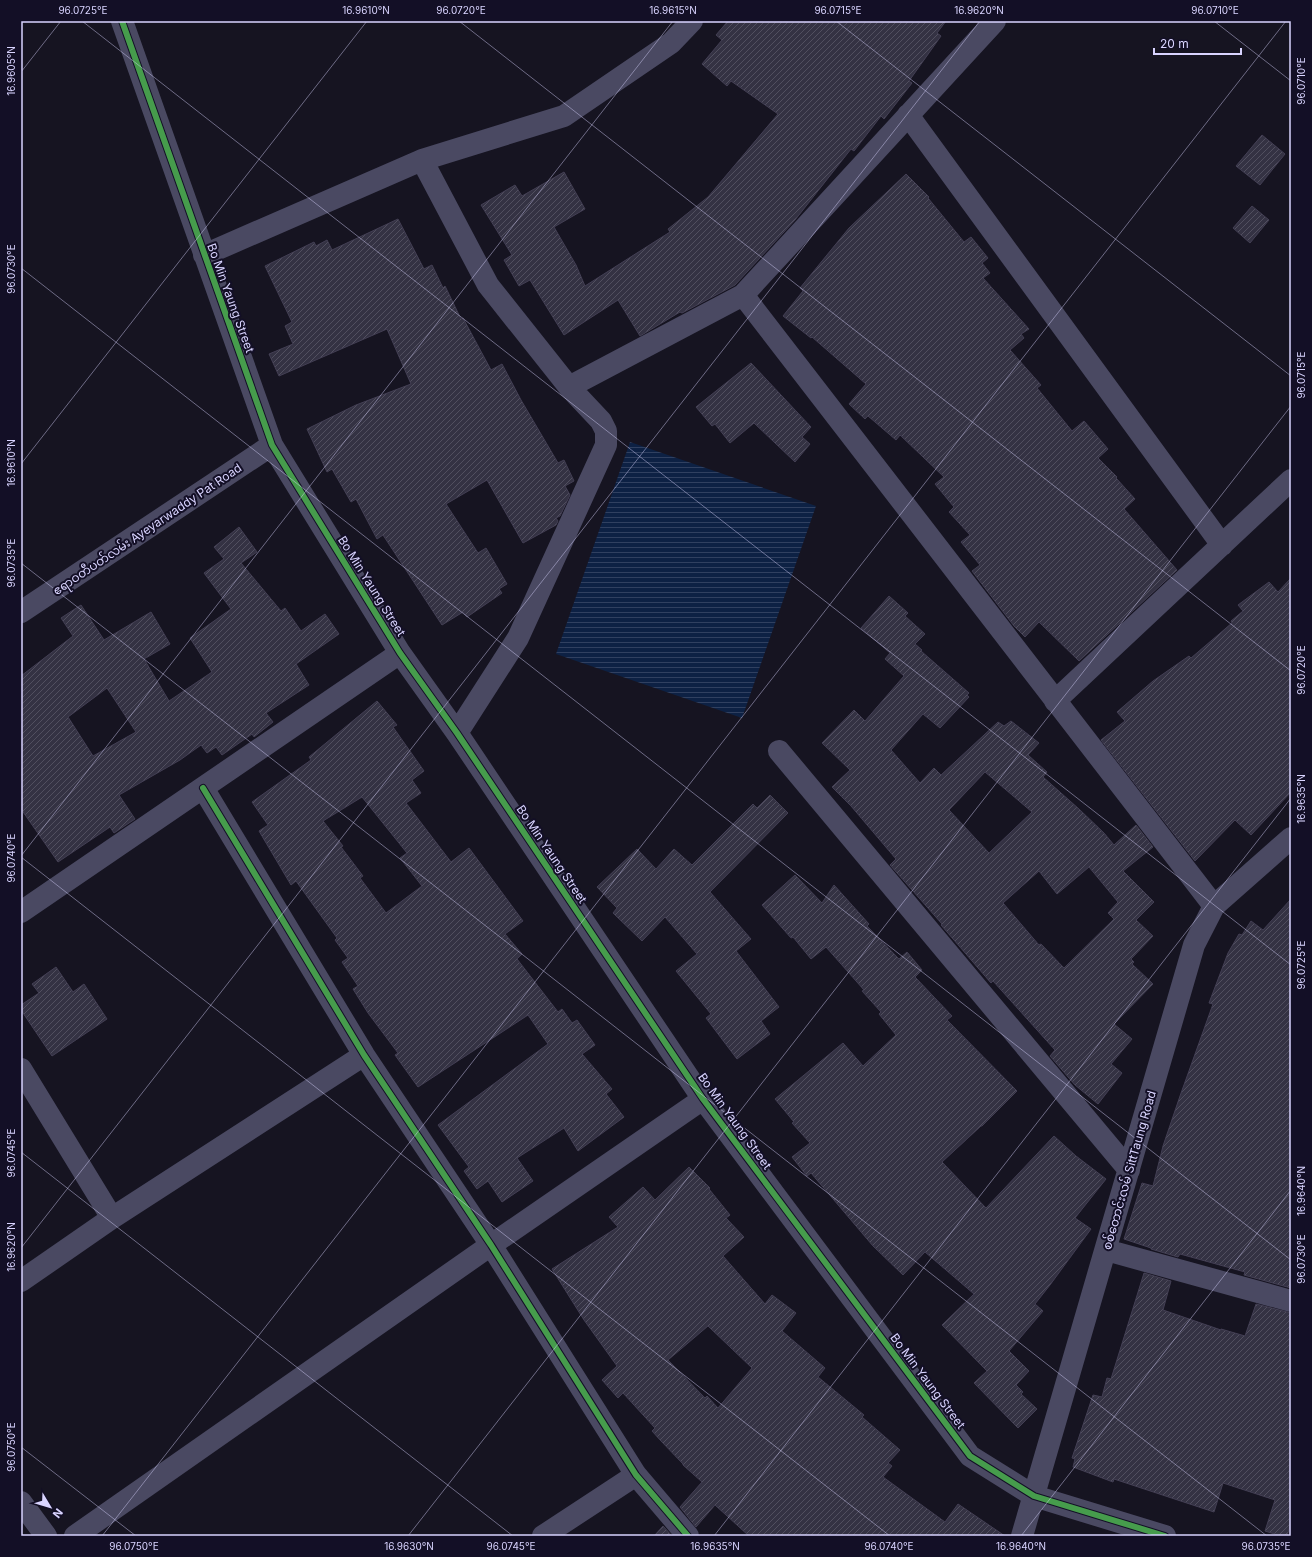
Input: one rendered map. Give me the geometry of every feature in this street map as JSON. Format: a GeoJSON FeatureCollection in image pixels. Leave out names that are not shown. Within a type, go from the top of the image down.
{"type":"FeatureCollection","features":[{"type":"Feature","properties":{"kind":"street","name":"Bo Min Yaung Street"},"geometry":{"type":"LineString","coordinates":[[122,21],[272,445],[400,653],[457,733],[703,1099],[970,1456],[1034,1496],[1165,1536]]}},
{"type":"Feature","properties":{"kind":"street"},"geometry":{"type":"LineString","coordinates":[[204,255],[422,160],[564,116],[671,44],[692,21]]}},
{"type":"Feature","properties":{"kind":"street"},"geometry":{"type":"LineString","coordinates":[[569,387],[743,295],[995,21]]}},
{"type":"Feature","properties":{"kind":"street"},"geometry":{"type":"LineString","coordinates":[[908,115],[1222,544]]}},
{"type":"Feature","properties":{"kind":"street"},"geometry":{"type":"LineString","coordinates":[[422,160],[488,285],[569,387],[601,421],[606,431],[606,445],[518,638],[457,733]]}},
{"type":"Feature","properties":{"kind":"street"},"geometry":{"type":"LineString","coordinates":[[743,295],[1214,906]]}},
{"type":"Feature","properties":{"kind":"street","name":"ဧရာဝတီပတ်လမ်း Ayeyarwaddy Pat Road"},"geometry":{"type":"LineString","coordinates":[[21,612],[272,445]]}},
{"type":"Feature","properties":{"kind":"street"},"geometry":{"type":"LineString","coordinates":[[1055,701],[1291,480]]}},
{"type":"Feature","properties":{"kind":"street"},"geometry":{"type":"LineString","coordinates":[[21,912],[400,653]]}},
{"type":"Feature","properties":{"kind":"street"},"geometry":{"type":"LineString","coordinates":[[779,752],[1129,1170]]}},
{"type":"Feature","properties":{"kind":"street"},"geometry":{"type":"LineString","coordinates":[[203,788],[364,1055],[491,1245],[636,1475],[688,1536]]}},
{"type":"Feature","properties":{"kind":"street","name":"စစ်တောင်းလမ် SittTaung Road"},"geometry":{"type":"LineString","coordinates":[[1022,1536],[1194,945],[1214,906],[1291,838]]}},
{"type":"Feature","properties":{"kind":"street"},"geometry":{"type":"LineString","coordinates":[[21,1281],[112,1218],[364,1055]]}},
{"type":"Feature","properties":{"kind":"street"},"geometry":{"type":"LineString","coordinates":[[21,1070],[112,1218]]}},
{"type":"Feature","properties":{"kind":"street"},"geometry":{"type":"LineString","coordinates":[[75,1536],[491,1245],[703,1099]]}},
{"type":"Feature","properties":{"kind":"street"},"geometry":{"type":"LineString","coordinates":[[1106,1250],[1291,1301]]}},
{"type":"Feature","properties":{"kind":"street"},"geometry":{"type":"LineString","coordinates":[[542,1536],[636,1475]]}},
{"type":"Feature","properties":{"kind":"street"},"geometry":{"type":"LineString","coordinates":[[21,1502],[46,1536]]}},
{"type":"Feature","properties":{"kind":"water"},"geometry":{"type":"Polygon","coordinates":[[[630,442],[816,506],[742,718],[556,654],[630,442]]]}},
{"type":"Feature","properties":{"kind":"building"},"geometry":{"type":"Polygon","coordinates":[[[728,21],[946,21],[937,33],[941,36],[909,81],[912,83],[884,119],[881,116],[854,151],[851,149],[795,220],[735,285],[682,313],[680,312],[640,336],[618,300],[564,335],[530,280],[519,286],[504,260],[512,255],[481,205],[515,185],[522,196],[564,172],[585,209],[554,227],[576,265],[585,286],[670,232],[668,229],[708,197],[778,114],[731,81],[727,86],[702,64],[722,40],[716,35],[728,21]]]}},
{"type":"Feature","properties":{"kind":"building"},"geometry":{"type":"Polygon","coordinates":[[[1262,135],[1285,154],[1260,185],[1236,166],[1262,135]]]}},
{"type":"Feature","properties":{"kind":"building"},"geometry":{"type":"Polygon","coordinates":[[[906,174],[929,197],[928,198],[964,242],[971,237],[988,258],[982,263],[990,273],[983,278],[1029,329],[1021,334],[1024,338],[1010,350],[1041,385],[1037,388],[1072,431],[1084,421],[1108,449],[1098,458],[1117,477],[1116,478],[1135,499],[1124,509],[1177,570],[1079,661],[1039,622],[1025,637],[1014,626],[972,571],[980,565],[961,542],[970,535],[949,512],[954,507],[935,484],[944,477],[900,435],[896,440],[868,416],[865,419],[849,404],[866,384],[812,337],[811,338],[783,316],[803,291],[800,288],[849,228],[906,174]]]}},
{"type":"Feature","properties":{"kind":"building"},"geometry":{"type":"Polygon","coordinates":[[[1252,206],[1269,220],[1250,243],[1233,228],[1252,206]]]}},
{"type":"Feature","properties":{"kind":"building"},"geometry":{"type":"Polygon","coordinates":[[[398,219],[424,269],[432,265],[443,288],[445,286],[461,319],[463,318],[491,370],[502,364],[558,463],[564,460],[574,481],[565,486],[570,495],[560,516],[556,518],[558,521],[556,525],[523,543],[487,480],[446,504],[478,553],[486,548],[507,584],[499,589],[502,593],[467,617],[463,612],[442,625],[383,535],[377,539],[356,499],[351,502],[332,469],[327,472],[307,429],[356,405],[411,384],[387,329],[279,376],[269,354],[293,344],[285,326],[292,322],[265,266],[314,242],[316,246],[327,240],[332,250],[398,219]]]}},
{"type":"Feature","properties":{"kind":"building"},"geometry":{"type":"Polygon","coordinates":[[[751,363],[811,427],[802,437],[810,444],[795,462],[754,423],[730,443],[715,424],[712,426],[696,407],[751,363]]]}},
{"type":"Feature","properties":{"kind":"building"},"geometry":{"type":"Polygon","coordinates":[[[239,527],[257,552],[241,563],[281,611],[285,608],[301,631],[325,614],[339,634],[296,664],[309,685],[266,713],[273,722],[254,737],[252,734],[222,755],[216,747],[207,753],[201,745],[180,760],[119,795],[135,819],[114,833],[110,827],[58,862],[21,809],[21,676],[73,636],[61,618],[81,605],[104,640],[151,612],[170,644],[144,659],[169,701],[212,672],[190,638],[231,609],[204,573],[224,559],[214,547],[239,527]],[[107,688],[68,717],[93,756],[136,732],[107,688]]]}},
{"type":"Feature","properties":{"kind":"building"},"geometry":{"type":"Polygon","coordinates":[[[1291,578],[1291,792],[1251,835],[1235,820],[1195,861],[1101,740],[1125,721],[1117,712],[1153,681],[1189,656],[1191,658],[1232,623],[1231,621],[1243,611],[1238,605],[1269,582],[1278,592],[1291,578]]]}},
{"type":"Feature","properties":{"kind":"building"},"geometry":{"type":"Polygon","coordinates":[[[889,596],[908,613],[905,616],[925,634],[915,644],[969,693],[967,695],[969,697],[940,728],[923,714],[891,750],[920,783],[934,768],[941,775],[998,722],[1004,726],[1011,721],[1039,743],[1028,755],[1047,772],[1043,777],[1079,809],[1114,845],[1136,825],[1153,847],[1123,871],[1154,902],[1136,920],[1153,936],[1131,959],[1134,962],[1132,964],[1153,984],[1114,1024],[1132,1039],[1111,1064],[1122,1073],[1098,1104],[1075,1085],[1050,1056],[1055,1050],[993,981],[991,983],[890,865],[896,859],[851,806],[832,787],[850,770],[822,743],[854,710],[865,721],[904,676],[885,659],[890,653],[861,628],[889,596]],[[985,772],[949,810],[989,853],[1032,812],[985,772]],[[1089,867],[1057,894],[1039,871],[1003,903],[1039,945],[1041,944],[1064,968],[1114,919],[1108,913],[1118,902],[1089,867]]]}},
{"type":"Feature","properties":{"kind":"building"},"geometry":{"type":"Polygon","coordinates":[[[377,701],[397,725],[393,727],[424,771],[412,780],[421,793],[406,803],[451,862],[469,848],[523,921],[505,934],[522,954],[517,959],[558,1012],[562,1009],[572,1023],[577,1020],[595,1045],[582,1054],[612,1089],[606,1094],[624,1117],[578,1151],[564,1128],[517,1158],[533,1181],[502,1202],[488,1181],[477,1189],[464,1171],[469,1167],[438,1125],[548,1044],[528,1015],[418,1087],[395,1055],[398,1053],[368,1013],[353,989],[358,986],[342,962],[348,958],[335,940],[337,938],[296,881],[291,885],[259,831],[268,825],[252,802],[311,760],[309,757],[377,701]],[[362,797],[323,821],[343,846],[341,847],[363,876],[360,878],[386,913],[422,886],[400,858],[407,853],[362,797]]]}},
{"type":"Feature","properties":{"kind":"building"},"geometry":{"type":"Polygon","coordinates":[[[770,795],[788,813],[710,892],[751,939],[736,951],[779,1007],[761,1021],[770,1034],[737,1059],[706,1018],[711,1014],[676,971],[697,954],[665,917],[642,941],[613,913],[617,908],[597,887],[637,849],[656,869],[674,849],[692,865],[753,804],[757,808],[770,795]]]}},
{"type":"Feature","properties":{"kind":"building"},"geometry":{"type":"Polygon","coordinates":[[[795,875],[822,903],[834,885],[869,924],[867,926],[899,959],[907,952],[922,970],[915,977],[952,1016],[947,1020],[1017,1091],[982,1126],[942,1162],[986,1208],[1054,1136],[1076,1156],[1106,1179],[1075,1218],[1091,1229],[1035,1304],[1043,1311],[1009,1351],[1029,1371],[1016,1385],[1023,1392],[1021,1394],[1037,1409],[1018,1428],[974,1383],[987,1371],[942,1325],[974,1294],[925,1252],[903,1275],[873,1246],[811,1173],[807,1176],[792,1157],[810,1143],[792,1123],[794,1122],[775,1099],[843,1043],[863,1066],[896,1035],[879,1014],[881,1012],[862,991],[864,990],[826,947],[811,959],[793,937],[791,938],[762,905],[795,875]]]}},
{"type":"Feature","properties":{"kind":"building"},"geometry":{"type":"Polygon","coordinates":[[[1291,899],[1291,1288],[1244,1275],[1245,1272],[1180,1254],[1178,1257],[1124,1239],[1142,1183],[1153,1186],[1163,1146],[1213,1004],[1209,1003],[1228,953],[1239,934],[1242,935],[1251,921],[1263,930],[1291,899]]]}},
{"type":"Feature","properties":{"kind":"building"},"geometry":{"type":"Polygon","coordinates":[[[56,967],[73,992],[84,984],[107,1019],[52,1056],[21,1010],[21,1005],[39,993],[32,984],[56,967]]]}},
{"type":"Feature","properties":{"kind":"building"},"geometry":{"type":"Polygon","coordinates":[[[689,1167],[710,1188],[709,1189],[730,1215],[726,1218],[744,1237],[723,1256],[765,1304],[772,1295],[796,1313],[782,1331],[825,1368],[818,1377],[864,1415],[862,1417],[900,1450],[888,1463],[892,1466],[883,1477],[945,1522],[958,1504],[1005,1536],[749,1536],[715,1505],[696,1527],[680,1507],[702,1482],[683,1465],[652,1431],[655,1428],[623,1393],[618,1398],[602,1380],[617,1366],[584,1320],[552,1269],[618,1227],[609,1217],[643,1187],[655,1200],[689,1167]],[[708,1326],[668,1360],[705,1398],[707,1396],[718,1408],[752,1368],[708,1326]]]}},
{"type":"Feature","properties":{"kind":"building"},"geometry":{"type":"Polygon","coordinates":[[[1144,1273],[1171,1281],[1163,1310],[1221,1330],[1245,1336],[1256,1304],[1291,1313],[1291,1523],[1287,1536],[1281,1536],[1265,1531],[1275,1500],[1223,1483],[1214,1512],[1114,1479],[1113,1482],[1073,1467],[1075,1459],[1072,1458],[1093,1395],[1102,1397],[1107,1378],[1111,1379],[1144,1273]]]}},
{"type":"Feature","properties":{"kind":"building"},"geometry":{"type":"Polygon","coordinates":[[[663,1526],[672,1536],[654,1536],[663,1526]]]}},
{"type":"Feature","properties":{"kind":"cycle path"},"geometry":{"type":"LineString","coordinates":[[122,21],[272,445],[400,653],[457,733],[703,1099],[970,1456],[1034,1496],[1165,1536]]}},
{"type":"Feature","properties":{"kind":"cycle path"},"geometry":{"type":"LineString","coordinates":[[203,788],[364,1055],[491,1245],[636,1475],[688,1536]]}}]}
